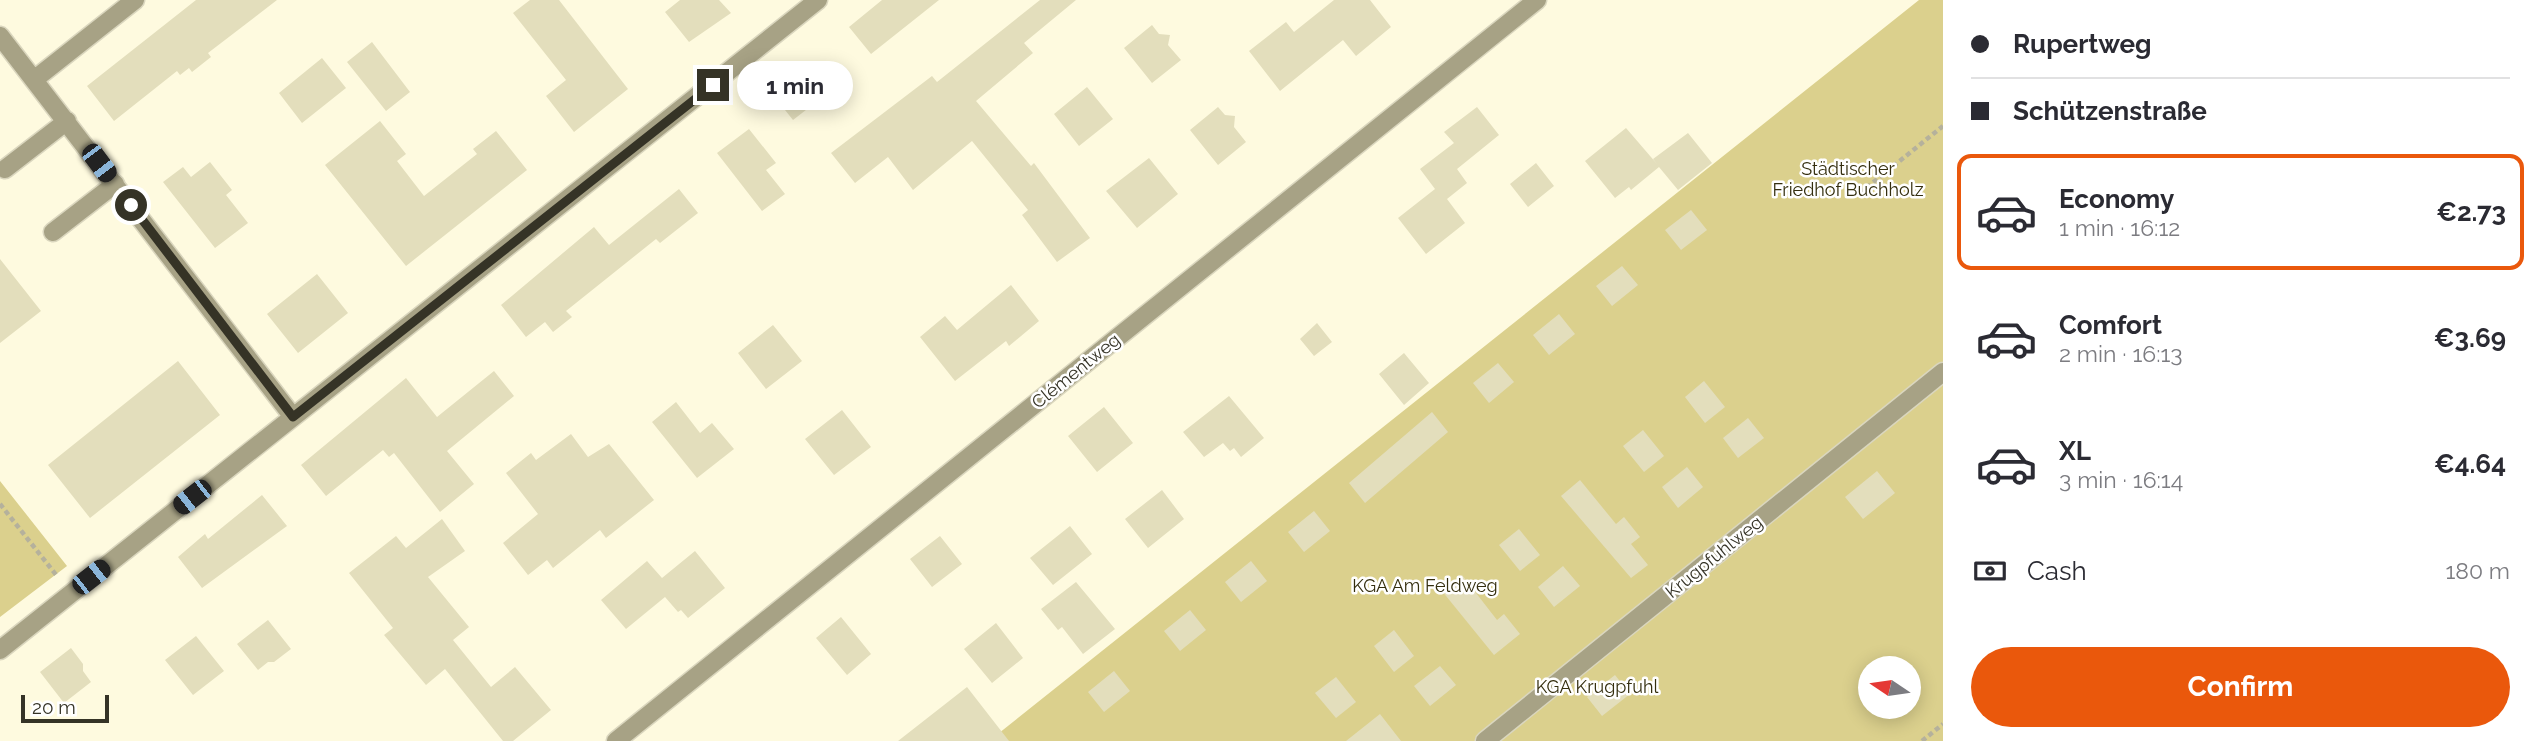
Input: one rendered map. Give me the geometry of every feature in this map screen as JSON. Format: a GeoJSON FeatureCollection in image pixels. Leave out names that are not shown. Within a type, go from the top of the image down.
{"type":"FeatureCollection","features":[{"type":"Feature","properties":{"kind":"street"},"geometry":{"type":"LineString","coordinates":[[35,79],[135,0]]}},
{"type":"Feature","properties":{"kind":"street"},"geometry":{"type":"LineString","coordinates":[[0,650],[818,0]]}},
{"type":"Feature","properties":{"kind":"street","name":"Clémentweg"},"geometry":{"type":"LineString","coordinates":[[616,741],[1536,0]]}},
{"type":"Feature","properties":{"kind":"street"},"geometry":{"type":"LineString","coordinates":[[0,36],[293,417]]}},
{"type":"Feature","properties":{"kind":"street"},"geometry":{"type":"LineString","coordinates":[[5,169],[67,121]]}},
{"type":"Feature","properties":{"kind":"street"},"geometry":{"type":"LineString","coordinates":[[53,232],[115,184]]}},
{"type":"Feature","properties":{"kind":"street","name":"Krugpfuhlweg"},"geometry":{"type":"LineString","coordinates":[[1485,741],[1943,373]]}},
{"type":"Feature","properties":{"kind":"path"},"geometry":{"type":"LineString","coordinates":[[1860,192],[1943,126]]}},
{"type":"Feature","properties":{"kind":"path"},"geometry":{"type":"LineString","coordinates":[[0,504],[71,593]]}},
{"type":"Feature","properties":{"kind":"path"},"geometry":{"type":"LineString","coordinates":[[1922,741],[1943,724]]}},
{"type":"Feature","properties":{"kind":"green space","name":"KGA Am Feldweg"},"geometry":{"type":"Polygon","coordinates":[[[1919,0],[1943,0],[1943,741],[989,741],[1919,0]]]}},
{"type":"Feature","properties":{"kind":"green space"},"geometry":{"type":"Polygon","coordinates":[[[0,481],[67,566],[0,617],[0,481]]]}},
{"type":"Feature","properties":{"kind":"building"},"geometry":{"type":"Polygon","coordinates":[[[196,0],[277,0],[208,53],[211,57],[192,72],[189,68],[180,75],[177,71],[114,121],[87,86],[196,0]]]}},
{"type":"Feature","properties":{"kind":"building"},"geometry":{"type":"Polygon","coordinates":[[[530,0],[559,0],[628,89],[574,132],[546,96],[566,80],[513,13],[530,0]]]}},
{"type":"Feature","properties":{"kind":"building"},"geometry":{"type":"Polygon","coordinates":[[[680,0],[719,0],[731,13],[689,42],[665,12],[680,0]]]}},
{"type":"Feature","properties":{"kind":"building"},"geometry":{"type":"Polygon","coordinates":[[[882,0],[939,0],[871,54],[849,27],[882,0]]]}},
{"type":"Feature","properties":{"kind":"building"},"geometry":{"type":"Polygon","coordinates":[[[1040,0],[1076,0],[1024,43],[1033,53],[976,101],[1031,166],[1034,163],[1090,238],[1057,262],[1022,215],[1028,210],[972,141],[913,190],[888,157],[855,183],[831,153],[932,76],[937,82],[1040,0]]]}},
{"type":"Feature","properties":{"kind":"building"},"geometry":{"type":"Polygon","coordinates":[[[1334,0],[1370,0],[1391,27],[1356,56],[1343,40],[1280,91],[1249,51],[1286,22],[1294,32],[1334,0]]]}},
{"type":"Feature","properties":{"kind":"building"},"geometry":{"type":"Polygon","coordinates":[[[1152,25],[1159,34],[1170,35],[1168,45],[1181,60],[1152,83],[1124,48],[1152,25]]]}},
{"type":"Feature","properties":{"kind":"building"},"geometry":{"type":"Polygon","coordinates":[[[372,42],[410,92],[386,111],[347,62],[372,42]]]}},
{"type":"Feature","properties":{"kind":"building"},"geometry":{"type":"Polygon","coordinates":[[[322,58],[346,88],[302,123],[279,93],[322,58]]]}},
{"type":"Feature","properties":{"kind":"building"},"geometry":{"type":"Polygon","coordinates":[[[800,66],[824,96],[793,120],[769,90],[800,66]]]}},
{"type":"Feature","properties":{"kind":"building"},"geometry":{"type":"Polygon","coordinates":[[[1087,87],[1113,119],[1079,146],[1054,114],[1087,87]]]}},
{"type":"Feature","properties":{"kind":"building"},"geometry":{"type":"Polygon","coordinates":[[[1218,107],[1225,115],[1235,116],[1234,127],[1246,142],[1218,165],[1190,130],[1218,107]]]}},
{"type":"Feature","properties":{"kind":"building"},"geometry":{"type":"Polygon","coordinates":[[[1477,107],[1499,135],[1457,169],[1467,183],[1447,199],[1465,223],[1426,254],[1398,218],[1435,189],[1420,169],[1454,143],[1444,132],[1477,107]]]}},
{"type":"Feature","properties":{"kind":"building"},"geometry":{"type":"Polygon","coordinates":[[[380,121],[406,154],[397,161],[424,196],[477,154],[473,149],[496,131],[527,170],[406,266],[325,165],[380,121]]]}},
{"type":"Feature","properties":{"kind":"building"},"geometry":{"type":"Polygon","coordinates":[[[1626,128],[1657,164],[1653,159],[1688,133],[1712,163],[1678,190],[1659,167],[1631,190],[1629,187],[1615,198],[1585,161],[1626,128]]]}},
{"type":"Feature","properties":{"kind":"building"},"geometry":{"type":"Polygon","coordinates":[[[749,129],[776,163],[766,170],[785,194],[762,211],[717,153],[749,129]]]}},
{"type":"Feature","properties":{"kind":"building"},"geometry":{"type":"Polygon","coordinates":[[[1149,158],[1178,194],[1137,228],[1106,191],[1149,158]]]}},
{"type":"Feature","properties":{"kind":"building"},"geometry":{"type":"Polygon","coordinates":[[[210,162],[232,190],[226,195],[248,223],[215,248],[163,182],[183,167],[191,177],[210,162]]]}},
{"type":"Feature","properties":{"kind":"building"},"geometry":{"type":"Polygon","coordinates":[[[1536,163],[1554,186],[1528,207],[1510,184],[1536,163]]]}},
{"type":"Feature","properties":{"kind":"building"},"geometry":{"type":"Polygon","coordinates":[[[679,189],[698,213],[660,243],[656,239],[566,311],[572,317],[553,332],[545,322],[526,337],[501,305],[594,227],[609,245],[679,189]]]}},
{"type":"Feature","properties":{"kind":"building"},"geometry":{"type":"Polygon","coordinates":[[[1691,210],[1707,230],[1681,250],[1665,230],[1691,210]]]}},
{"type":"Feature","properties":{"kind":"building"},"geometry":{"type":"Polygon","coordinates":[[[0,259],[41,311],[0,343],[0,259]]]}},
{"type":"Feature","properties":{"kind":"building"},"geometry":{"type":"Polygon","coordinates":[[[1622,266],[1638,285],[1612,306],[1596,286],[1622,266]]]}},
{"type":"Feature","properties":{"kind":"building"},"geometry":{"type":"Polygon","coordinates":[[[317,274],[348,313],[298,353],[267,314],[317,274]]]}},
{"type":"Feature","properties":{"kind":"building"},"geometry":{"type":"Polygon","coordinates":[[[1011,285],[1039,321],[1009,346],[1006,341],[955,381],[920,337],[945,316],[957,330],[1011,285]]]}},
{"type":"Feature","properties":{"kind":"building"},"geometry":{"type":"Polygon","coordinates":[[[1559,314],[1575,334],[1549,355],[1533,335],[1559,314]]]}},
{"type":"Feature","properties":{"kind":"building"},"geometry":{"type":"Polygon","coordinates":[[[1317,323],[1332,342],[1314,356],[1300,339],[1317,323]]]}},
{"type":"Feature","properties":{"kind":"building"},"geometry":{"type":"Polygon","coordinates":[[[773,325],[802,361],[766,389],[738,353],[773,325]]]}},
{"type":"Feature","properties":{"kind":"building"},"geometry":{"type":"Polygon","coordinates":[[[1404,353],[1429,383],[1404,405],[1379,374],[1404,353]]]}},
{"type":"Feature","properties":{"kind":"building"},"geometry":{"type":"Polygon","coordinates":[[[178,361],[220,415],[90,518],[48,465],[178,361]]]}},
{"type":"Feature","properties":{"kind":"building"},"geometry":{"type":"Polygon","coordinates":[[[1498,363],[1514,382],[1489,403],[1473,383],[1498,363]]]}},
{"type":"Feature","properties":{"kind":"building"},"geometry":{"type":"Polygon","coordinates":[[[494,371],[514,396],[447,451],[474,484],[440,512],[394,453],[389,457],[383,450],[326,496],[301,465],[406,378],[437,417],[494,371]]]}},
{"type":"Feature","properties":{"kind":"building"},"geometry":{"type":"Polygon","coordinates":[[[1704,381],[1725,407],[1705,423],[1685,397],[1704,381]]]}},
{"type":"Feature","properties":{"kind":"building"},"geometry":{"type":"Polygon","coordinates":[[[1229,396],[1264,438],[1241,457],[1234,448],[1230,451],[1223,443],[1204,457],[1183,432],[1229,396]]]}},
{"type":"Feature","properties":{"kind":"building"},"geometry":{"type":"Polygon","coordinates":[[[676,402],[700,433],[712,423],[734,449],[697,478],[652,422],[676,402]]]}},
{"type":"Feature","properties":{"kind":"building"},"geometry":{"type":"Polygon","coordinates":[[[1104,407],[1133,443],[1097,472],[1068,436],[1104,407]]]}},
{"type":"Feature","properties":{"kind":"building"},"geometry":{"type":"Polygon","coordinates":[[[842,410],[871,447],[834,475],[805,439],[842,410]]]}},
{"type":"Feature","properties":{"kind":"building"},"geometry":{"type":"Polygon","coordinates":[[[1432,412],[1448,432],[1365,503],[1349,483],[1432,412]]]}},
{"type":"Feature","properties":{"kind":"building"},"geometry":{"type":"Polygon","coordinates":[[[1748,418],[1764,438],[1738,458],[1723,438],[1748,418]]]}},
{"type":"Feature","properties":{"kind":"building"},"geometry":{"type":"Polygon","coordinates":[[[1643,430],[1664,456],[1644,472],[1623,446],[1643,430]]]}},
{"type":"Feature","properties":{"kind":"building"},"geometry":{"type":"Polygon","coordinates":[[[571,434],[588,457],[609,444],[654,500],[606,538],[600,530],[553,568],[547,560],[528,575],[503,543],[538,514],[506,473],[531,453],[536,460],[571,434]]]}},
{"type":"Feature","properties":{"kind":"building"},"geometry":{"type":"Polygon","coordinates":[[[1687,467],[1703,487],[1678,508],[1662,487],[1687,467]]]}},
{"type":"Feature","properties":{"kind":"building"},"geometry":{"type":"Polygon","coordinates":[[[1877,471],[1895,493],[1863,519],[1845,497],[1877,471]]]}},
{"type":"Feature","properties":{"kind":"building"},"geometry":{"type":"Polygon","coordinates":[[[1580,480],[1616,524],[1624,517],[1640,537],[1631,544],[1648,565],[1631,578],[1561,496],[1580,480]]]}},
{"type":"Feature","properties":{"kind":"building"},"geometry":{"type":"Polygon","coordinates":[[[1162,490],[1184,519],[1148,548],[1125,519],[1162,490]]]}},
{"type":"Feature","properties":{"kind":"building"},"geometry":{"type":"Polygon","coordinates":[[[262,495],[287,526],[202,588],[178,557],[205,534],[208,539],[262,495]]]}},
{"type":"Feature","properties":{"kind":"building"},"geometry":{"type":"Polygon","coordinates":[[[1314,511],[1330,531],[1304,552],[1288,532],[1314,511]]]}},
{"type":"Feature","properties":{"kind":"building"},"geometry":{"type":"Polygon","coordinates":[[[442,519],[465,551],[428,577],[469,627],[453,640],[491,687],[515,667],[551,710],[513,741],[503,741],[445,669],[426,685],[384,635],[393,628],[349,573],[396,536],[406,548],[442,519]]]}},
{"type":"Feature","properties":{"kind":"building"},"geometry":{"type":"Polygon","coordinates":[[[1070,526],[1092,554],[1053,585],[1030,558],[1070,526]]]}},
{"type":"Feature","properties":{"kind":"building"},"geometry":{"type":"Polygon","coordinates":[[[1519,529],[1540,555],[1520,571],[1499,545],[1519,529]]]}},
{"type":"Feature","properties":{"kind":"building"},"geometry":{"type":"Polygon","coordinates":[[[940,536],[962,564],[932,587],[910,559],[940,536]]]}},
{"type":"Feature","properties":{"kind":"building"},"geometry":{"type":"Polygon","coordinates":[[[695,551],[725,588],[688,618],[681,610],[678,612],[665,597],[626,629],[601,600],[647,561],[662,578],[695,551]]]}},
{"type":"Feature","properties":{"kind":"building"},"geometry":{"type":"Polygon","coordinates":[[[1251,561],[1267,581],[1241,602],[1225,582],[1251,561]]]}},
{"type":"Feature","properties":{"kind":"building"},"geometry":{"type":"Polygon","coordinates":[[[1563,566],[1580,586],[1554,607],[1538,587],[1563,566]]]}},
{"type":"Feature","properties":{"kind":"building"},"geometry":{"type":"Polygon","coordinates":[[[1462,575],[1497,620],[1504,614],[1520,634],[1494,655],[1442,591],[1462,575]]]}},
{"type":"Feature","properties":{"kind":"building"},"geometry":{"type":"Polygon","coordinates":[[[1076,582],[1115,629],[1083,654],[1062,627],[1058,630],[1041,609],[1076,582]]]}},
{"type":"Feature","properties":{"kind":"building"},"geometry":{"type":"Polygon","coordinates":[[[1190,610],[1206,630],[1180,651],[1164,631],[1190,610]]]}},
{"type":"Feature","properties":{"kind":"building"},"geometry":{"type":"Polygon","coordinates":[[[841,617],[871,654],[847,675],[816,638],[841,617]]]}},
{"type":"Feature","properties":{"kind":"building"},"geometry":{"type":"Polygon","coordinates":[[[268,620],[291,649],[258,670],[237,644],[268,620]]]}},
{"type":"Feature","properties":{"kind":"building"},"geometry":{"type":"Polygon","coordinates":[[[996,623],[1023,658],[992,683],[964,649],[996,623]]]}},
{"type":"Feature","properties":{"kind":"building"},"geometry":{"type":"Polygon","coordinates":[[[1394,630],[1414,656],[1394,672],[1374,646],[1394,630]]]}},
{"type":"Feature","properties":{"kind":"building"},"geometry":{"type":"Polygon","coordinates":[[[196,636],[224,671],[193,695],[165,660],[196,636]]]}},
{"type":"Feature","properties":{"kind":"building"},"geometry":{"type":"Polygon","coordinates":[[[71,648],[83,664],[83,671],[91,682],[64,703],[40,672],[71,648]]]}},
{"type":"Feature","properties":{"kind":"building"},"geometry":{"type":"Polygon","coordinates":[[[1440,666],[1456,685],[1430,706],[1414,686],[1440,666]]]}},
{"type":"Feature","properties":{"kind":"building"},"geometry":{"type":"Polygon","coordinates":[[[1114,671],[1130,691],[1104,712],[1088,692],[1114,671]]]}},
{"type":"Feature","properties":{"kind":"building"},"geometry":{"type":"Polygon","coordinates":[[[1615,675],[1630,694],[1602,716],[1587,697],[1615,675]]]}},
{"type":"Feature","properties":{"kind":"building"},"geometry":{"type":"Polygon","coordinates":[[[1336,677],[1356,702],[1336,718],[1315,693],[1336,677]]]}},
{"type":"Feature","properties":{"kind":"building"},"geometry":{"type":"Polygon","coordinates":[[[967,687],[1009,741],[898,741],[967,687]]]}},
{"type":"Feature","properties":{"kind":"building"},"geometry":{"type":"Polygon","coordinates":[[[1380,714],[1401,741],[1346,741],[1380,714]]]}},
{"type":"Feature","properties":{"kind":"route"},"geometry":{"type":"LineString","coordinates":[[131,205],[293,417],[713,85]]}},
{"type":"Feature","properties":{"kind":"park label","name":"Städtischer Friedhof Buchholz"},"geometry":{"type":"Point","coordinates":[1848,179]}},
{"type":"Feature","properties":{"kind":"park label","name":"KGA Krugpfuhl"},"geometry":{"type":"Point","coordinates":[1597,687]}}]}
